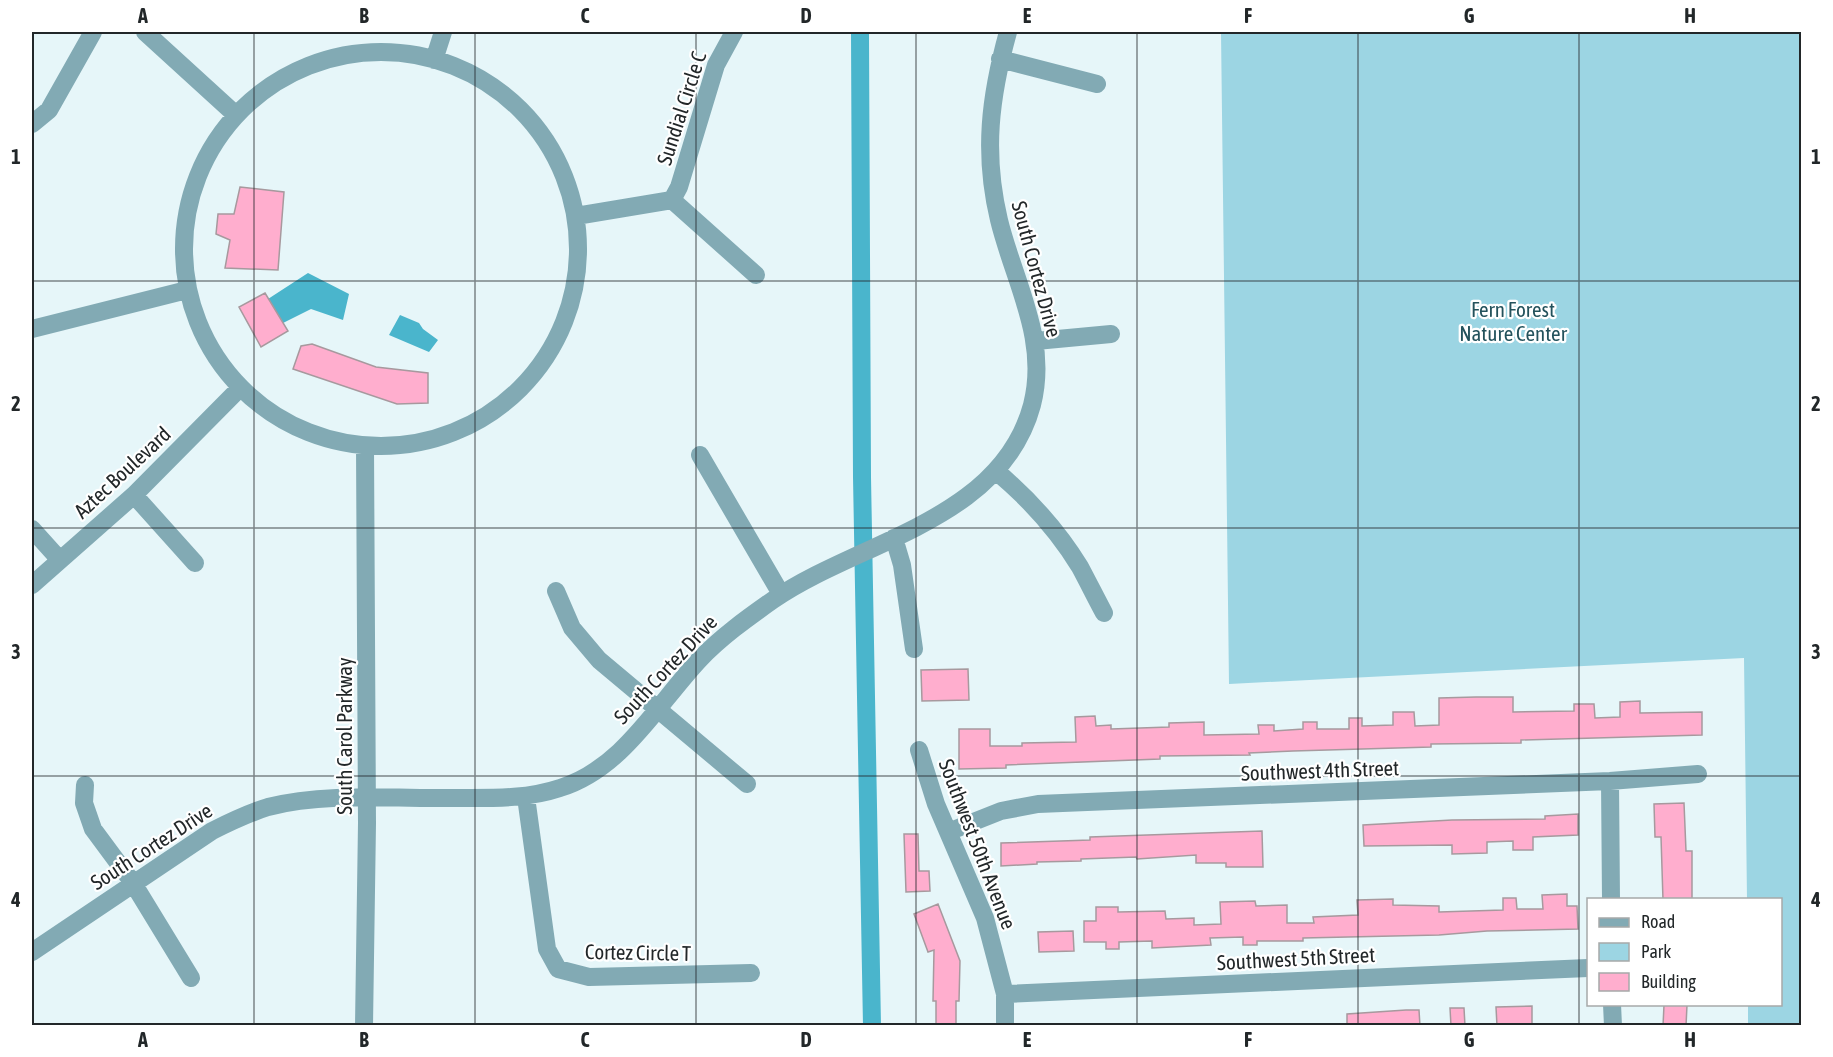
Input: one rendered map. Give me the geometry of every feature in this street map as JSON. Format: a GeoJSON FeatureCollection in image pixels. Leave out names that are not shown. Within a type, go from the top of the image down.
{"type":"FeatureCollection","features":[{"type":"Feature","properties":{"kind":"street"},"geometry":{"type":"LineString","coordinates":[[32,124],[49,110],[93,32]]}},
{"type":"Feature","properties":{"kind":"street"},"geometry":{"type":"LineString","coordinates":[[145,32],[236,115]]}},
{"type":"Feature","properties":{"kind":"street"},"geometry":{"type":"LineString","coordinates":[[434,60],[443,32]]}},
{"type":"Feature","properties":{"kind":"street","name":"Sundial Circle C"},"geometry":{"type":"LineString","coordinates":[[672,200],[679,187],[716,65],[735,32]]}},
{"type":"Feature","properties":{"kind":"street","name":"South Cortez Drive"},"geometry":{"type":"LineString","coordinates":[[32,952],[212,831],[239,817],[267,808],[297,802],[367,799],[526,797],[565,787],[595,772],[619,752],[716,643],[740,623],[782,594],[932,518],[969,494],[996,471],[1019,436],[1031,410],[1036,380],[1036,341],[1031,316],[999,221],[991,172],[990,120],[994,87],[1008,32]]}},
{"type":"Feature","properties":{"kind":"street"},"geometry":{"type":"LineString","coordinates":[[381,52],[408,54],[460,69],[485,82],[508,98],[528,118],[545,140],[559,164],[576,216],[579,246],[577,276],[571,305],[560,333],[527,382],[481,419],[454,433],[396,446],[365,446],[331,440],[297,428],[267,411],[240,388],[216,359],[198,326],[187,290],[183,263],[183,236],[194,184],[205,159],[219,136],[236,115],[256,96],[302,69],[354,54],[381,52]]}},
{"type":"Feature","properties":{"kind":"street"},"geometry":{"type":"LineString","coordinates":[[1000,59],[1097,84]]}},
{"type":"Feature","properties":{"kind":"street"},"geometry":{"type":"LineString","coordinates":[[576,216],[672,200],[756,275]]}},
{"type":"Feature","properties":{"kind":"street"},"geometry":{"type":"LineString","coordinates":[[32,328],[187,290]]}},
{"type":"Feature","properties":{"kind":"street"},"geometry":{"type":"LineString","coordinates":[[1036,341],[1111,334]]}},
{"type":"Feature","properties":{"kind":"street","name":"Aztec Boulevard"},"geometry":{"type":"LineString","coordinates":[[32,585],[134,495],[240,388]]}},
{"type":"Feature","properties":{"kind":"street","name":"South Carol Parkway"},"geometry":{"type":"LineString","coordinates":[[364,1026],[367,799],[365,446]]}},
{"type":"Feature","properties":{"kind":"street"},"geometry":{"type":"LineString","coordinates":[[700,455],[782,594]]}},
{"type":"Feature","properties":{"kind":"street"},"geometry":{"type":"LineString","coordinates":[[996,471],[1012,484],[1058,535],[1079,566],[1104,613]]}},
{"type":"Feature","properties":{"kind":"street"},"geometry":{"type":"LineString","coordinates":[[134,495],[195,563]]}},
{"type":"Feature","properties":{"kind":"street"},"geometry":{"type":"LineString","coordinates":[[32,530],[59,560]]}},
{"type":"Feature","properties":{"kind":"street"},"geometry":{"type":"LineString","coordinates":[[888,541],[902,565],[914,649]]}},
{"type":"Feature","properties":{"kind":"street"},"geometry":{"type":"LineString","coordinates":[[556,591],[572,628],[599,660],[747,784]]}},
{"type":"Feature","properties":{"kind":"street","name":"Southwest 50th Avenue"},"geometry":{"type":"LineString","coordinates":[[919,750],[936,804],[985,918],[1005,994],[1005,1026]]}},
{"type":"Feature","properties":{"kind":"street","name":"Southwest 4th Street"},"geometry":{"type":"LineString","coordinates":[[948,832],[1001,811],[1038,804],[1610,781],[1698,774]]}},
{"type":"Feature","properties":{"kind":"street"},"geometry":{"type":"LineString","coordinates":[[1610,781],[1611,898]]}},
{"type":"Feature","properties":{"kind":"street"},"geometry":{"type":"LineString","coordinates":[[85,785],[84,803],[93,829],[133,883],[191,978]]}},
{"type":"Feature","properties":{"kind":"street","name":"Cortez Circle T"},"geometry":{"type":"LineString","coordinates":[[526,797],[547,949],[558,969],[589,977],[751,973]]}},
{"type":"Feature","properties":{"kind":"street","name":"Southwest 5th Street"},"geometry":{"type":"LineString","coordinates":[[1005,994],[1587,968]]}},
{"type":"Feature","properties":{"kind":"street"},"geometry":{"type":"LineString","coordinates":[[1612,1006],[1613,1026]]}},
{"type":"Feature","properties":{"kind":"green space","name":"Fern Forest Nature Center"},"geometry":{"type":"Polygon","coordinates":[[[1221,32],[1801,32],[1801,1025],[1748,1025],[1748,1006],[1782,1006],[1782,898],[1747,898],[1744,658],[1229,684],[1221,32]]]}},
{"type":"Feature","properties":{"kind":"shaded area"},"geometry":{"type":"Polygon","coordinates":[[[308,273],[349,294],[343,320],[311,309],[283,323],[268,299],[308,273]]]}},
{"type":"Feature","properties":{"kind":"shaded area"},"geometry":{"type":"Polygon","coordinates":[[[400,315],[419,323],[423,329],[438,340],[429,352],[389,335],[400,315]]]}},
{"type":"Feature","properties":{"kind":"building"},"geometry":{"type":"Polygon","coordinates":[[[240,187],[284,192],[278,270],[225,268],[230,240],[216,234],[218,214],[234,214],[240,187]]]}},
{"type":"Feature","properties":{"kind":"building"},"geometry":{"type":"Polygon","coordinates":[[[265,293],[288,331],[261,347],[239,307],[265,293]]]}},
{"type":"Feature","properties":{"kind":"building"},"geometry":{"type":"Polygon","coordinates":[[[312,344],[376,367],[428,373],[428,403],[397,404],[293,369],[301,346],[312,344]]]}},
{"type":"Feature","properties":{"kind":"building"},"geometry":{"type":"Polygon","coordinates":[[[968,669],[969,700],[922,701],[921,670],[968,669]]]}},
{"type":"Feature","properties":{"kind":"building"},"geometry":{"type":"Polygon","coordinates":[[[1513,697],[1513,712],[1574,711],[1574,704],[1594,704],[1595,718],[1620,717],[1620,702],[1640,701],[1640,713],[1702,712],[1702,735],[1521,740],[1521,743],[1431,744],[1431,747],[1249,753],[1250,755],[1160,756],[1160,759],[959,769],[959,729],[990,729],[990,746],[1022,746],[1022,743],[1076,742],[1075,717],[1095,716],[1096,726],[1111,725],[1111,729],[1169,727],[1169,723],[1204,722],[1204,735],[1259,734],[1258,725],[1274,725],[1274,731],[1303,729],[1303,722],[1317,722],[1317,729],[1349,729],[1349,718],[1362,718],[1362,726],[1393,725],[1393,712],[1414,712],[1415,726],[1439,725],[1439,698],[1513,697]]]}},
{"type":"Feature","properties":{"kind":"building"},"geometry":{"type":"Polygon","coordinates":[[[1684,803],[1686,851],[1692,851],[1692,898],[1663,898],[1661,837],[1655,837],[1654,804],[1684,803]]]}},
{"type":"Feature","properties":{"kind":"building"},"geometry":{"type":"Polygon","coordinates":[[[1578,814],[1578,835],[1533,837],[1533,850],[1513,850],[1513,841],[1487,842],[1487,853],[1452,854],[1452,845],[1364,846],[1363,825],[1452,820],[1545,819],[1545,816],[1578,814]]]}},
{"type":"Feature","properties":{"kind":"building"},"geometry":{"type":"Polygon","coordinates":[[[1262,831],[1263,867],[1226,867],[1226,863],[1196,863],[1196,855],[1137,859],[1136,857],[1081,859],[1081,861],[1001,866],[1001,843],[1090,840],[1090,837],[1262,831]]]}},
{"type":"Feature","properties":{"kind":"building"},"geometry":{"type":"Polygon","coordinates":[[[904,834],[918,834],[919,871],[929,871],[930,891],[906,892],[904,834]]]}},
{"type":"Feature","properties":{"kind":"building"},"geometry":{"type":"Polygon","coordinates":[[[1567,894],[1567,906],[1577,906],[1578,929],[1303,938],[1303,941],[1257,941],[1257,945],[1243,945],[1243,937],[1210,938],[1211,945],[1152,948],[1152,941],[1119,942],[1119,949],[1106,949],[1106,942],[1084,942],[1084,921],[1096,921],[1096,907],[1118,907],[1118,912],[1165,911],[1166,919],[1194,918],[1194,925],[1221,924],[1220,902],[1255,901],[1256,906],[1287,905],[1287,923],[1314,923],[1313,917],[1358,915],[1357,900],[1393,899],[1393,905],[1439,906],[1439,912],[1503,910],[1503,898],[1516,898],[1517,909],[1543,909],[1542,895],[1567,894]]]}},
{"type":"Feature","properties":{"kind":"building"},"geometry":{"type":"Polygon","coordinates":[[[938,904],[960,961],[956,1026],[936,1026],[936,1001],[933,1001],[934,950],[928,952],[914,914],[938,904]]]}},
{"type":"Feature","properties":{"kind":"building"},"geometry":{"type":"Polygon","coordinates":[[[1073,931],[1074,951],[1039,952],[1038,932],[1073,931]]]}},
{"type":"Feature","properties":{"kind":"building"},"geometry":{"type":"Polygon","coordinates":[[[1532,1006],[1532,1026],[1497,1026],[1496,1007],[1532,1006]]]}},
{"type":"Feature","properties":{"kind":"building"},"geometry":{"type":"Polygon","coordinates":[[[1664,1006],[1687,1006],[1686,1026],[1663,1026],[1664,1006]]]}},
{"type":"Feature","properties":{"kind":"building"},"geometry":{"type":"Polygon","coordinates":[[[1450,1008],[1464,1008],[1465,1026],[1451,1026],[1450,1008]]]}},
{"type":"Feature","properties":{"kind":"building"},"geometry":{"type":"Polygon","coordinates":[[[1419,1010],[1420,1026],[1347,1026],[1347,1014],[1419,1010]]]}},
{"type":"Feature","properties":{"kind":"waterway"},"geometry":{"type":"LineString","coordinates":[[860,32],[862,477],[872,1026]]}}]}
